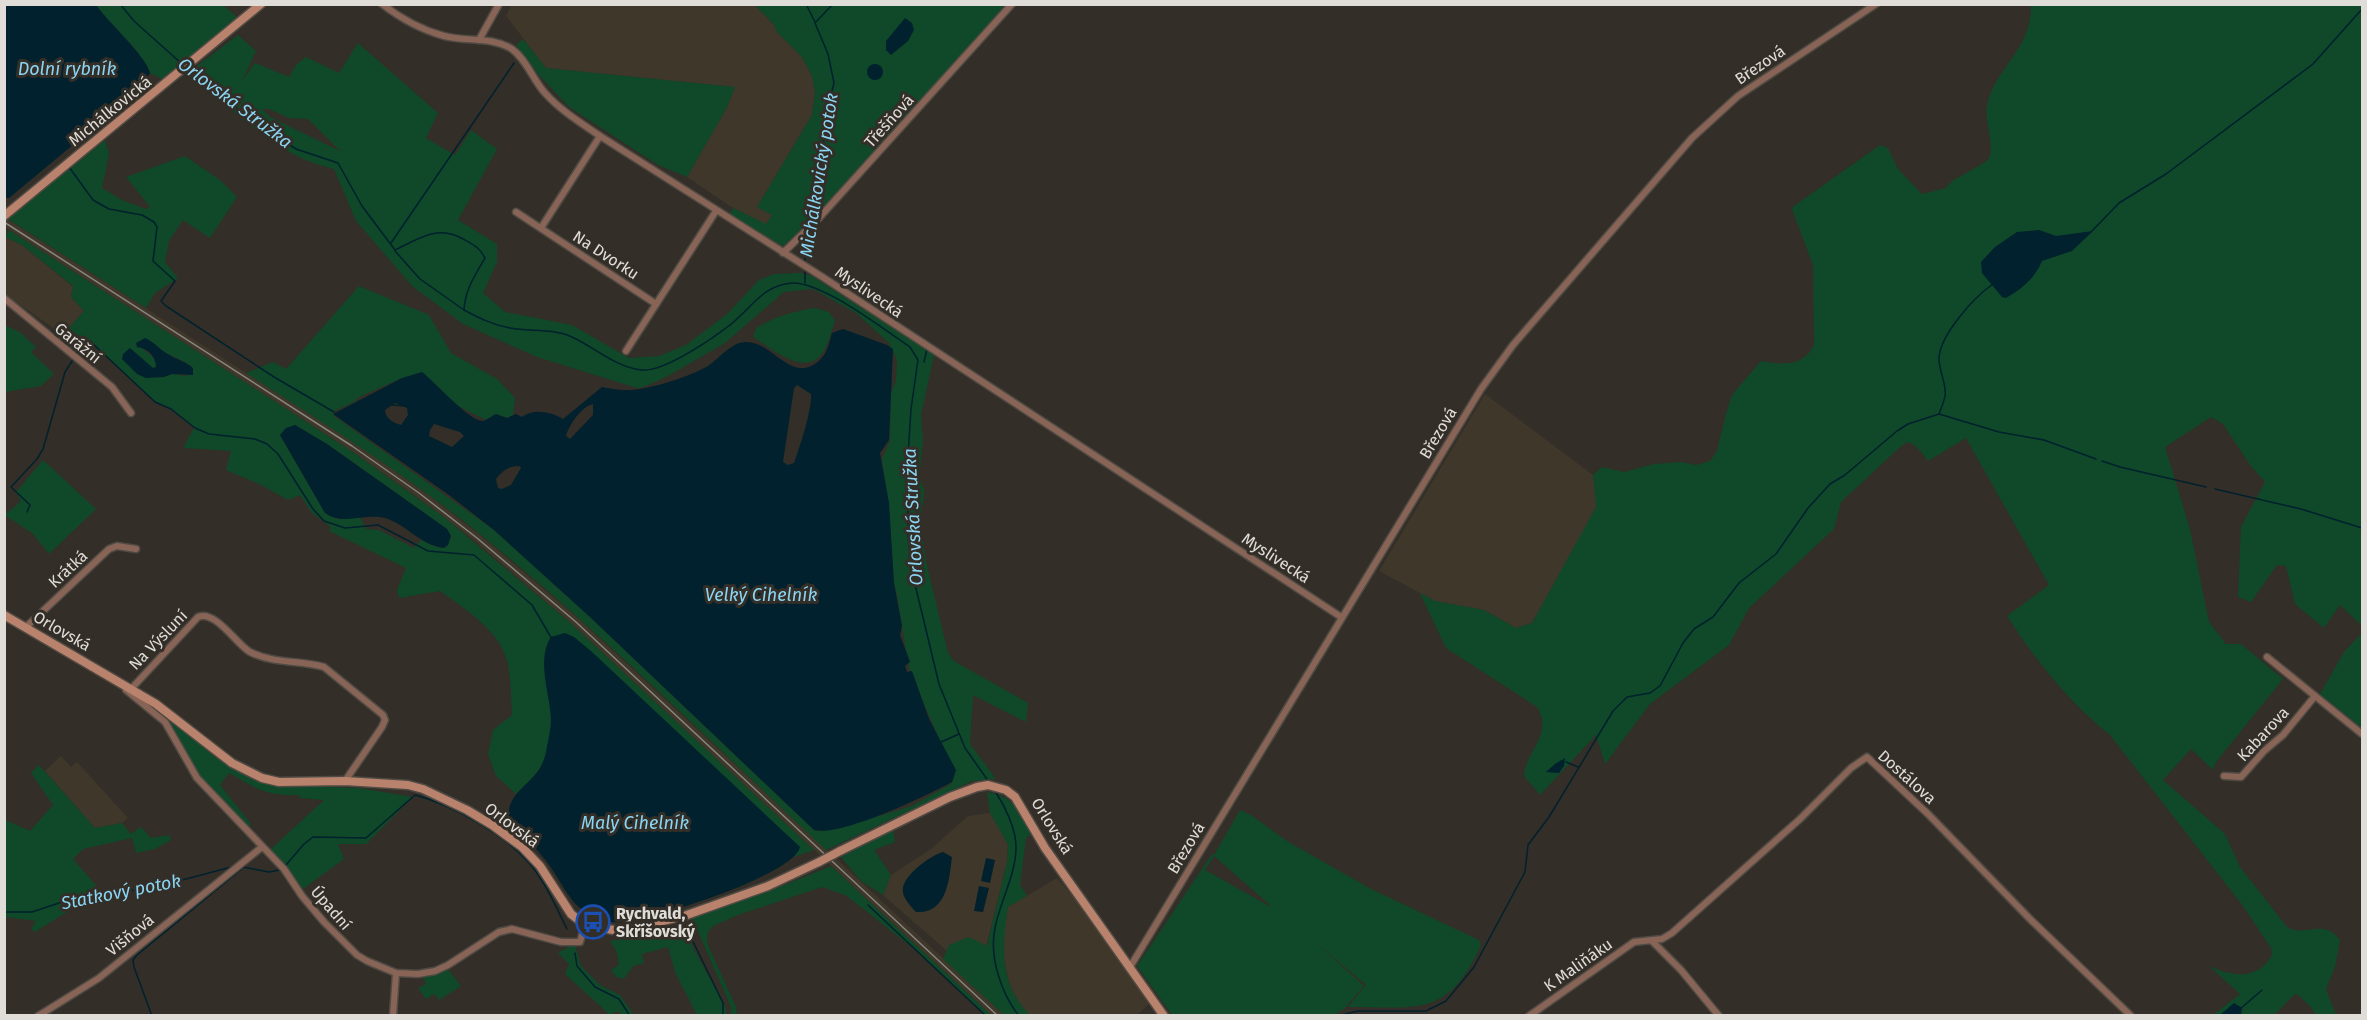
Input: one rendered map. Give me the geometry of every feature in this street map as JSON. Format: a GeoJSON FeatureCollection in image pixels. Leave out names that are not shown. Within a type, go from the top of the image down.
{"type":"FeatureCollection","features":[{"type":"Feature","properties":{"kind":"main road","name":"Michálkovická"},"geometry":{"type":"LineString","coordinates":[[6,211],[177,76],[261,4]]}},
{"type":"Feature","properties":{"kind":"main road","name":"Orlovská"},"geometry":{"type":"LineString","coordinates":[[4,615],[121,682],[174,717],[217,752],[249,773],[279,782],[345,781],[408,785],[423,789],[492,825],[529,854],[540,866],[571,914],[585,925],[619,931],[684,916],[768,886],[950,797],[988,785],[998,786],[1015,797],[1045,848],[1164,1016]]}},
{"type":"Feature","properties":{"kind":"street"},"geometry":{"type":"LineString","coordinates":[[480,40],[499,4]]}},
{"type":"Feature","properties":{"kind":"street","name":"Třešňová"},"geometry":{"type":"LineString","coordinates":[[783,253],[819,218],[1012,4]]}},
{"type":"Feature","properties":{"kind":"street","name":"Březová"},"geometry":{"type":"LineString","coordinates":[[1130,967],[1341,617],[1481,389],[1500,363],[1692,138],[1738,96],[1876,4]]}},
{"type":"Feature","properties":{"kind":"street","name":"Myslivecká"},"geometry":{"type":"LineString","coordinates":[[384,5],[400,17],[445,37],[491,41],[511,49],[520,57],[544,92],[566,113],[1341,617]]}},
{"type":"Feature","properties":{"kind":"street"},"geometry":{"type":"LineString","coordinates":[[541,228],[600,136]]}},
{"type":"Feature","properties":{"kind":"street"},"geometry":{"type":"LineString","coordinates":[[626,351],[716,211]]}},
{"type":"Feature","properties":{"kind":"street","name":"Na Dvorku"},"geometry":{"type":"LineString","coordinates":[[516,212],[656,303]]}},
{"type":"Feature","properties":{"kind":"street","name":"Garážní"},"geometry":{"type":"LineString","coordinates":[[4,298],[112,387],[130,413]]}},
{"type":"Feature","properties":{"kind":"street","name":"Krátká"},"geometry":{"type":"LineString","coordinates":[[26,627],[109,549],[117,546],[135,549]]}},
{"type":"Feature","properties":{"kind":"street","name":"Na Výsluní"},"geometry":{"type":"LineString","coordinates":[[131,689],[198,616],[206,615],[216,620],[249,651],[281,662],[324,667],[383,715],[385,720],[382,727],[345,781]]}},
{"type":"Feature","properties":{"kind":"street"},"geometry":{"type":"LineString","coordinates":[[2267,657],[2362,734]]}},
{"type":"Feature","properties":{"kind":"street","name":"Úpadní"},"geometry":{"type":"LineString","coordinates":[[121,682],[165,722],[197,778],[282,867],[302,896],[357,955],[367,961],[396,973],[418,974],[435,971],[448,965],[499,932],[512,929],[561,942],[580,942],[585,925]]}},
{"type":"Feature","properties":{"kind":"street","name":"Kabarova"},"geometry":{"type":"LineString","coordinates":[[2224,776],[2241,777],[2264,751],[2283,735],[2315,696]]}},
{"type":"Feature","properties":{"kind":"street","name":"Dostálova"},"geometry":{"type":"LineString","coordinates":[[1652,941],[1662,939],[1672,933],[1800,819],[1851,768],[1867,757],[1928,814],[2030,919],[2131,1016]]}},
{"type":"Feature","properties":{"kind":"street","name":"Višňová"},"geometry":{"type":"LineString","coordinates":[[38,1016],[99,978],[262,847]]}},
{"type":"Feature","properties":{"kind":"street"},"geometry":{"type":"LineString","coordinates":[[1652,941],[1681,970],[1719,1016]]}},
{"type":"Feature","properties":{"kind":"street","name":"K Maliňáku"},"geometry":{"type":"LineString","coordinates":[[1529,1016],[1634,942],[1652,941]]}},
{"type":"Feature","properties":{"kind":"street"},"geometry":{"type":"LineString","coordinates":[[393,1016],[396,973]]}},
{"type":"Feature","properties":{"kind":"shaded area"},"geometry":{"type":"Polygon","coordinates":[[[512,4],[755,5],[802,57],[812,76],[815,92],[812,115],[757,207],[772,215],[766,225],[730,206],[687,177],[726,109],[735,87],[546,68],[506,16],[512,4]]]}},
{"type":"Feature","properties":{"kind":"shaded area"},"geometry":{"type":"Polygon","coordinates":[[[4,217],[355,443],[422,490],[480,535],[579,619],[1004,1015],[991,1015],[573,625],[475,541],[350,450],[5,227],[4,217]]]}},
{"type":"Feature","properties":{"kind":"shaded area"},"geometry":{"type":"Polygon","coordinates":[[[4,237],[22,245],[73,287],[71,297],[84,311],[63,335],[5,294],[4,237]]]}},
{"type":"Feature","properties":{"kind":"shaded area"},"geometry":{"type":"Polygon","coordinates":[[[1485,394],[1593,475],[1597,507],[1532,623],[1516,628],[1484,610],[1435,601],[1379,571],[1485,394]]]}},
{"type":"Feature","properties":{"kind":"shaded area"},"geometry":{"type":"Polygon","coordinates":[[[61,756],[71,767],[77,762],[128,818],[122,823],[95,828],[45,771],[61,756]]]}},
{"type":"Feature","properties":{"kind":"shaded area"},"geometry":{"type":"Polygon","coordinates":[[[990,813],[1008,844],[1007,862],[986,947],[949,945],[947,951],[883,895],[891,875],[931,849],[968,816],[990,813]]]}},
{"type":"Feature","properties":{"kind":"shaded area"},"geometry":{"type":"Polygon","coordinates":[[[1057,878],[1093,920],[1149,1004],[1137,1015],[1030,1015],[1023,1009],[1010,987],[1002,949],[1008,907],[1057,878]]]}},
{"type":"Feature","properties":{"kind":"green space"},"geometry":{"type":"Polygon","coordinates":[[[96,5],[223,5],[237,17],[164,80],[150,73],[142,58],[96,5]]]}},
{"type":"Feature","properties":{"kind":"green space"},"geometry":{"type":"Polygon","coordinates":[[[755,5],[1006,5],[878,148],[806,225],[783,246],[729,214],[733,208],[766,224],[772,215],[757,207],[812,115],[815,92],[812,76],[802,57],[755,5]]]}},
{"type":"Feature","properties":{"kind":"green space"},"geometry":{"type":"Polygon","coordinates":[[[2031,5],[2362,5],[2362,626],[2340,605],[2324,628],[2295,604],[2286,566],[2277,565],[2251,602],[2238,597],[2241,527],[2265,482],[2250,465],[2223,424],[2211,417],[2165,447],[2190,529],[2209,622],[2226,644],[2241,644],[2283,679],[2216,762],[2213,770],[2191,749],[2163,780],[2225,834],[2240,867],[2287,927],[2294,930],[2327,930],[2334,933],[2340,940],[2335,967],[2326,989],[2336,1015],[2316,1015],[2297,994],[2274,1015],[2223,1013],[2213,1015],[2240,994],[2209,966],[2236,974],[2252,972],[2260,969],[2266,963],[2272,955],[2271,948],[2243,906],[2110,735],[2081,710],[2054,680],[2007,616],[2049,585],[1966,438],[1928,461],[1911,443],[1907,442],[1899,448],[1841,502],[1834,529],[1749,608],[1729,645],[1650,704],[1605,764],[1596,735],[1540,795],[1524,776],[1529,758],[1541,734],[1541,717],[1537,707],[1446,648],[1420,593],[1435,601],[1484,610],[1516,628],[1532,623],[1596,507],[1593,475],[1602,467],[1624,472],[1654,464],[1681,462],[1696,465],[1710,461],[1717,451],[1732,395],[1761,361],[1791,363],[1798,361],[1814,345],[1813,265],[1792,209],[1794,206],[1880,145],[1888,148],[1898,169],[1922,194],[1946,188],[1952,181],[1987,161],[1990,156],[1991,143],[1987,106],[1997,81],[2026,34],[2031,5]]]}},
{"type":"Feature","properties":{"kind":"green space"},"geometry":{"type":"Polygon","coordinates":[[[238,35],[256,51],[242,81],[255,63],[289,77],[296,65],[306,57],[339,73],[358,43],[438,113],[426,138],[455,155],[471,130],[497,149],[458,220],[497,244],[497,262],[483,293],[505,312],[572,325],[629,358],[659,356],[686,345],[727,314],[759,280],[774,274],[800,273],[812,276],[934,355],[921,415],[923,440],[919,477],[924,489],[924,498],[920,518],[926,561],[948,653],[954,661],[1028,703],[1026,722],[973,695],[970,744],[996,779],[972,781],[826,850],[614,650],[526,572],[453,513],[395,471],[246,373],[273,362],[286,369],[359,286],[429,315],[451,353],[497,379],[515,398],[513,415],[507,418],[496,414],[486,420],[402,378],[359,397],[354,402],[334,411],[334,416],[494,530],[590,617],[814,830],[819,831],[853,824],[912,806],[951,784],[955,775],[910,672],[908,663],[910,661],[906,651],[894,583],[889,510],[882,459],[890,441],[891,393],[896,381],[897,360],[889,343],[856,313],[813,289],[784,292],[725,343],[668,376],[637,388],[537,357],[463,324],[412,286],[356,221],[334,169],[287,151],[257,131],[185,75],[238,35]],[[262,109],[270,117],[340,151],[308,119],[289,118],[269,109],[262,109]]]}},
{"type":"Feature","properties":{"kind":"green space"},"geometry":{"type":"Polygon","coordinates":[[[523,39],[546,68],[735,87],[726,109],[687,177],[658,165],[569,107],[539,75],[516,45],[523,39]]]}},
{"type":"Feature","properties":{"kind":"green space"},"geometry":{"type":"Polygon","coordinates":[[[105,140],[109,154],[102,188],[122,200],[146,209],[150,207],[126,177],[185,156],[220,180],[237,197],[210,238],[183,220],[169,241],[165,262],[178,278],[155,293],[146,308],[8,219],[105,140]]]}},
{"type":"Feature","properties":{"kind":"green space"},"geometry":{"type":"Polygon","coordinates":[[[9,230],[350,450],[444,517],[573,625],[814,850],[794,857],[799,847],[574,637],[544,665],[551,717],[549,743],[541,767],[516,794],[496,776],[488,754],[493,730],[512,715],[508,664],[498,641],[490,631],[471,613],[440,591],[399,598],[397,590],[406,568],[329,531],[331,527],[312,513],[300,495],[288,500],[226,470],[231,451],[185,448],[194,428],[172,410],[155,401],[85,336],[63,335],[84,311],[71,297],[73,286],[22,245],[5,237],[9,230]],[[142,348],[155,359],[157,367],[153,368],[127,350],[164,377],[172,374],[187,376],[187,363],[164,352],[142,348]],[[295,425],[280,435],[325,513],[338,519],[360,517],[366,529],[379,530],[414,548],[421,540],[438,547],[448,545],[450,534],[447,529],[327,444],[295,425]]]}},
{"type":"Feature","properties":{"kind":"green space"},"geometry":{"type":"Polygon","coordinates":[[[815,308],[829,312],[835,321],[825,348],[816,360],[807,363],[788,359],[753,337],[756,328],[770,321],[815,308]]]}},
{"type":"Feature","properties":{"kind":"green space"},"geometry":{"type":"Polygon","coordinates":[[[5,325],[21,333],[36,347],[31,352],[54,374],[41,386],[5,392],[5,325]]]}},
{"type":"Feature","properties":{"kind":"green space"},"geometry":{"type":"Polygon","coordinates":[[[43,460],[96,509],[49,554],[33,534],[5,515],[21,501],[16,492],[43,460]]]}},
{"type":"Feature","properties":{"kind":"green space"},"geometry":{"type":"Polygon","coordinates":[[[2362,633],[2362,728],[2320,694],[2344,652],[2362,633]]]}},
{"type":"Feature","properties":{"kind":"green space"},"geometry":{"type":"Polygon","coordinates":[[[161,713],[215,757],[240,773],[270,785],[359,788],[413,797],[366,844],[338,844],[344,859],[303,889],[270,850],[324,800],[300,798],[299,795],[269,793],[229,773],[220,785],[251,824],[248,828],[200,777],[161,713]]]}},
{"type":"Feature","properties":{"kind":"green space"},"geometry":{"type":"Polygon","coordinates":[[[39,765],[95,828],[122,823],[131,834],[141,827],[151,838],[169,835],[171,840],[155,849],[136,853],[132,838],[83,849],[73,859],[100,890],[156,887],[92,896],[35,932],[31,929],[36,921],[5,917],[5,820],[30,831],[53,805],[31,773],[39,765]]]}},
{"type":"Feature","properties":{"kind":"green space"},"geometry":{"type":"Polygon","coordinates":[[[987,792],[1010,801],[1019,811],[1031,834],[1026,838],[1020,885],[1027,896],[1008,907],[1004,950],[1008,978],[1013,991],[1030,1015],[1004,1015],[943,959],[949,945],[969,937],[987,946],[1007,862],[1008,845],[990,813],[987,792]]]}},
{"type":"Feature","properties":{"kind":"green space"},"geometry":{"type":"Polygon","coordinates":[[[1240,810],[1251,815],[1287,841],[1371,889],[1479,940],[1481,945],[1469,969],[1443,997],[1412,1007],[1348,1007],[1366,985],[1314,941],[1364,986],[1344,1009],[1332,1016],[1172,1015],[1137,966],[1212,854],[1214,855],[1240,810]],[[1214,856],[1205,870],[1271,906],[1214,856]]]}},
{"type":"Feature","properties":{"kind":"green space"},"geometry":{"type":"Polygon","coordinates":[[[893,830],[895,842],[874,850],[891,875],[883,895],[861,881],[841,857],[893,830]]]}},
{"type":"Feature","properties":{"kind":"green space"},"geometry":{"type":"Polygon","coordinates":[[[831,866],[991,1015],[986,1015],[919,953],[845,895],[822,887],[738,915],[713,926],[708,932],[707,943],[736,1007],[737,1015],[731,1015],[731,1007],[692,918],[770,891],[831,866]]]}},
{"type":"Feature","properties":{"kind":"green space"},"geometry":{"type":"Polygon","coordinates":[[[681,926],[726,1008],[726,1015],[697,1015],[675,972],[668,947],[642,954],[644,963],[633,966],[624,979],[616,977],[611,970],[619,965],[617,953],[610,941],[681,926]]]}},
{"type":"Feature","properties":{"kind":"green space"},"geometry":{"type":"Polygon","coordinates":[[[573,944],[581,966],[600,985],[620,995],[634,1015],[623,1015],[617,1011],[610,1015],[565,974],[569,964],[558,953],[573,944]]]}},
{"type":"Feature","properties":{"kind":"green space"},"geometry":{"type":"Polygon","coordinates":[[[447,968],[461,986],[439,1000],[435,994],[426,999],[418,988],[426,984],[422,975],[447,968]]]}},
{"type":"Feature","properties":{"kind":"water","name":"Dolní rybník"},"geometry":{"type":"Polygon","coordinates":[[[5,4],[96,5],[142,58],[150,73],[139,90],[9,198],[4,198],[5,4]]]}},
{"type":"Feature","properties":{"kind":"water"},"geometry":{"type":"Polygon","coordinates":[[[905,18],[912,23],[914,30],[908,41],[891,55],[886,50],[886,41],[905,18]]]}},
{"type":"Feature","properties":{"kind":"water"},"geometry":{"type":"Polygon","coordinates":[[[872,64],[878,64],[883,72],[881,78],[872,80],[867,75],[867,69],[872,64]]]}},
{"type":"Feature","properties":{"kind":"water"},"geometry":{"type":"Polygon","coordinates":[[[2039,230],[2056,236],[2093,231],[2072,251],[2042,261],[2036,273],[2023,287],[2006,298],[2002,297],[1982,273],[1981,262],[1995,247],[2017,232],[2039,230]]]}},
{"type":"Feature","properties":{"kind":"water","name":"Velký Cihelník"},"geometry":{"type":"Polygon","coordinates":[[[843,329],[893,349],[889,440],[880,453],[889,503],[894,583],[902,626],[900,635],[910,662],[905,666],[907,672],[912,671],[929,719],[956,770],[952,782],[923,796],[863,822],[827,831],[814,830],[590,617],[494,530],[449,495],[333,414],[402,378],[422,372],[477,420],[483,421],[496,414],[507,418],[516,414],[522,417],[537,412],[553,414],[563,419],[602,387],[634,390],[690,375],[708,366],[730,348],[741,343],[755,343],[795,367],[811,366],[823,356],[832,333],[843,329]],[[797,385],[794,388],[783,462],[788,465],[794,463],[811,401],[811,394],[797,385]],[[395,403],[385,410],[390,420],[401,425],[408,415],[407,408],[395,403]],[[593,404],[576,417],[570,427],[566,436],[570,439],[593,415],[593,404]],[[434,424],[429,436],[452,447],[464,436],[460,432],[434,424]],[[520,466],[509,468],[496,479],[498,488],[502,489],[511,485],[521,468],[520,466]]]}},
{"type":"Feature","properties":{"kind":"water"},"geometry":{"type":"Polygon","coordinates":[[[145,338],[193,368],[193,375],[172,374],[146,378],[137,374],[122,359],[123,354],[130,348],[153,368],[156,367],[150,353],[137,347],[136,343],[145,338]]]}},
{"type":"Feature","properties":{"kind":"water"},"geometry":{"type":"Polygon","coordinates":[[[295,425],[327,444],[447,529],[451,536],[448,545],[444,548],[428,543],[385,518],[339,519],[325,513],[280,435],[286,428],[295,425]]]}},
{"type":"Feature","properties":{"kind":"water","name":"Malý Cihelník"},"geometry":{"type":"Polygon","coordinates":[[[565,633],[574,637],[592,652],[800,847],[792,858],[774,870],[721,894],[641,919],[621,922],[605,921],[586,913],[579,907],[547,862],[510,821],[509,813],[514,798],[540,768],[545,757],[551,719],[545,677],[545,656],[551,637],[565,633]]]}},
{"type":"Feature","properties":{"kind":"water"},"geometry":{"type":"Polygon","coordinates":[[[1565,758],[1564,766],[1559,773],[1546,772],[1555,764],[1565,758]]]}},
{"type":"Feature","properties":{"kind":"water"},"geometry":{"type":"Polygon","coordinates":[[[943,852],[952,857],[944,894],[934,907],[916,912],[904,897],[903,886],[917,867],[943,852]]]}},
{"type":"Feature","properties":{"kind":"water"},"geometry":{"type":"Polygon","coordinates":[[[986,858],[995,860],[990,883],[981,881],[986,858]]]}},
{"type":"Feature","properties":{"kind":"water"},"geometry":{"type":"Polygon","coordinates":[[[979,886],[989,888],[983,912],[974,911],[979,886]]]}},
{"type":"Feature","properties":{"kind":"water"},"geometry":{"type":"Polygon","coordinates":[[[2234,1003],[2242,1008],[2241,1015],[2220,1015],[2234,1003]]]}},
{"type":"Feature","properties":{"kind":"waterway","name":"Orlovská Stružka"},"geometry":{"type":"LineString","coordinates":[[120,4],[134,21],[182,64]]}},
{"type":"Feature","properties":{"kind":"waterway"},"geometry":{"type":"LineString","coordinates":[[806,4],[815,22]]}},
{"type":"Feature","properties":{"kind":"waterway","name":"Michálkovický potok"},"geometry":{"type":"LineString","coordinates":[[815,219],[824,138],[829,123],[828,106],[834,83],[828,54],[815,23],[833,4]]}},
{"type":"Feature","properties":{"kind":"waterway"},"geometry":{"type":"LineString","coordinates":[[2091,232],[2119,203],[2166,174],[2313,64],[2362,9]]}},
{"type":"Feature","properties":{"kind":"waterway"},"geometry":{"type":"LineString","coordinates":[[391,243],[514,63]]}},
{"type":"Feature","properties":{"kind":"waterway","name":"Orlovská Stružka"},"geometry":{"type":"LineString","coordinates":[[188,69],[253,121],[296,149],[338,163],[362,206],[395,250],[421,237],[438,233],[455,235],[476,247],[485,258],[468,289],[464,310],[492,323],[504,327],[565,334],[624,365],[642,370],[651,369],[686,355],[734,322],[764,294],[781,285],[792,283],[820,290],[836,298],[910,347],[918,360],[911,409],[908,456],[908,535],[913,576],[939,684],[965,748],[989,782]]}},
{"type":"Feature","properties":{"kind":"waterway"},"geometry":{"type":"LineString","coordinates":[[69,167],[93,200],[109,209],[142,215],[154,222],[157,227],[153,261],[175,281],[161,301],[166,306],[274,377],[334,412]]}},
{"type":"Feature","properties":{"kind":"waterway","name":"Michálkovický potok"},"geometry":{"type":"LineString","coordinates":[[805,262],[805,248],[814,227]]}},
{"type":"Feature","properties":{"kind":"waterway"},"geometry":{"type":"LineString","coordinates":[[395,251],[420,279],[464,310]]}},
{"type":"Feature","properties":{"kind":"waterway","name":"Michálkovický potok"},"geometry":{"type":"LineString","coordinates":[[805,270],[805,283]]}},
{"type":"Feature","properties":{"kind":"waterway"},"geometry":{"type":"LineString","coordinates":[[1337,1016],[1358,1011],[1426,1011],[1446,1001],[1474,967],[1525,872],[1528,845],[1549,817],[1613,711],[1627,697],[1650,693],[1660,686],[1683,643],[1694,629],[1713,617],[1739,583],[1776,554],[1808,508],[1830,484],[1845,475],[1897,431],[1908,424],[1939,414],[1945,396],[1939,359],[1945,339],[1968,307],[1993,284]]}},
{"type":"Feature","properties":{"kind":"waterway"},"geometry":{"type":"LineString","coordinates":[[45,328],[90,341],[155,402],[171,409],[195,428],[209,434],[255,439],[267,444],[278,454],[313,509],[324,521],[345,528],[378,525],[428,551],[474,555],[532,605],[552,639]]}},
{"type":"Feature","properties":{"kind":"waterway"},"geometry":{"type":"LineString","coordinates":[[77,354],[89,343]]}},
{"type":"Feature","properties":{"kind":"waterway","name":"Michálkovický potok"},"geometry":{"type":"LineString","coordinates":[[924,362],[927,349]]}},
{"type":"Feature","properties":{"kind":"waterway"},"geometry":{"type":"LineString","coordinates":[[27,512],[30,505],[11,487],[37,459],[43,449],[65,372],[74,358]]}},
{"type":"Feature","properties":{"kind":"waterway"},"geometry":{"type":"LineString","coordinates":[[392,405],[405,406]]}},
{"type":"Feature","properties":{"kind":"waterway"},"geometry":{"type":"LineString","coordinates":[[1939,414],[1999,432],[2044,440],[2096,459]]}},
{"type":"Feature","properties":{"kind":"waterway"},"geometry":{"type":"LineString","coordinates":[[2102,461],[2206,487]]}},
{"type":"Feature","properties":{"kind":"waterway"},"geometry":{"type":"LineString","coordinates":[[2215,489],[2301,509],[2362,528]]}},
{"type":"Feature","properties":{"kind":"waterway"},"geometry":{"type":"LineString","coordinates":[[941,742],[959,734]]}},
{"type":"Feature","properties":{"kind":"waterway"},"geometry":{"type":"LineString","coordinates":[[1566,762],[1578,767]]}},
{"type":"Feature","properties":{"kind":"waterway","name":"Orlovská Stružka"},"geometry":{"type":"LineString","coordinates":[[995,791],[1009,818],[1016,847],[1011,878],[995,928],[995,963],[1002,986],[1019,1016]]}},
{"type":"Feature","properties":{"kind":"waterway","name":"Statkový potok"},"geometry":{"type":"LineString","coordinates":[[286,865],[313,837],[366,838],[415,795],[461,813],[492,832],[519,853],[541,879],[567,929]]}},
{"type":"Feature","properties":{"kind":"waterway","name":"Statkový potok"},"geometry":{"type":"LineString","coordinates":[[4,912],[32,912],[77,897],[156,887],[235,866]]}},
{"type":"Feature","properties":{"kind":"waterway","name":"Statkový potok"},"geometry":{"type":"LineString","coordinates":[[243,867],[269,872],[280,870]]}},
{"type":"Feature","properties":{"kind":"waterway"},"geometry":{"type":"LineString","coordinates":[[152,1016],[133,960],[244,867]]}},
{"type":"Feature","properties":{"kind":"waterway"},"geometry":{"type":"LineString","coordinates":[[868,905],[986,1016]]}},
{"type":"Feature","properties":{"kind":"waterway"},"geometry":{"type":"LineString","coordinates":[[683,921],[723,1003],[723,1016]]}},
{"type":"Feature","properties":{"kind":"waterway","name":"Statkový potok"},"geometry":{"type":"LineString","coordinates":[[575,953],[577,966],[595,987],[619,999],[630,1016]]}},
{"type":"Feature","properties":{"kind":"waterway"},"geometry":{"type":"LineString","coordinates":[[2240,1009],[2262,990]]}},
{"type":"Feature","properties":{"kind":"railway"},"geometry":{"type":"LineString","coordinates":[[4,222],[352,446],[419,493],[477,538],[576,622],[998,1016]]}},
{"type":"Feature","properties":{"kind":"place","name":"Rychvald, Skříšovský"},"geometry":{"type":"Point","coordinates":[593,922]}}]}
